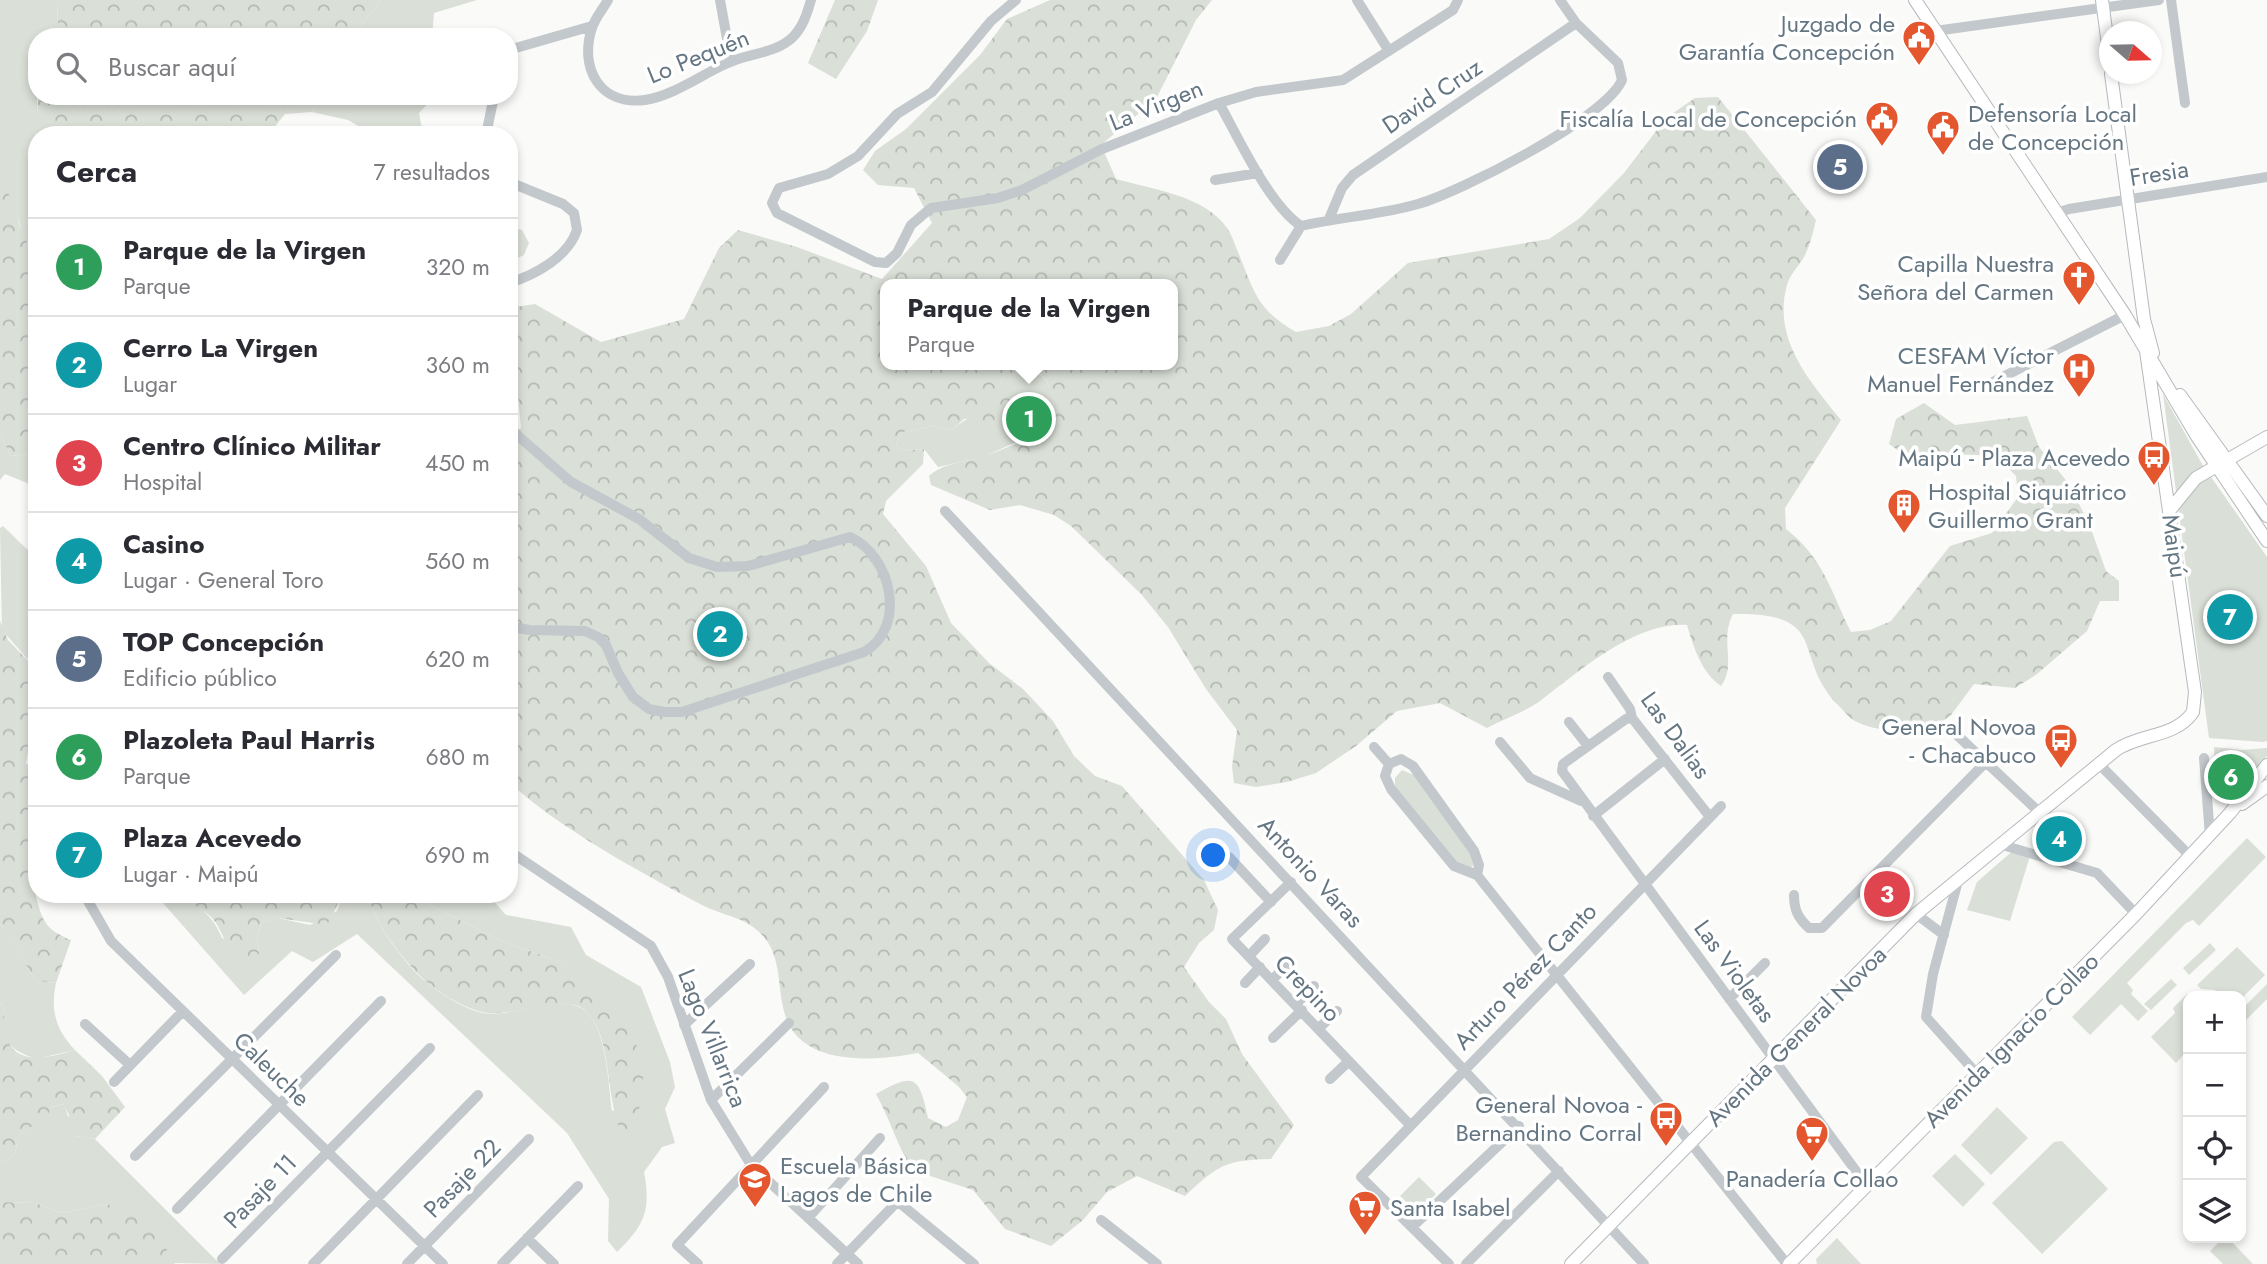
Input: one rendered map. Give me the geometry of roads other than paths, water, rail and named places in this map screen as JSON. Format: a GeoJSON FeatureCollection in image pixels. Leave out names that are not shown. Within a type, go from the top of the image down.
{"type":"FeatureCollection","features":[{"type":"Feature","properties":{"kind":"main road"},"geometry":{"type":"LineString","coordinates":[[1915,0],[2222,463],[2267,541]]}},
{"type":"Feature","properties":{"kind":"main road","name":"Maipú"},"geometry":{"type":"LineString","coordinates":[[2112,84],[2196,698],[2189,718],[2171,731]]}},
{"type":"Feature","properties":{"kind":"main road"},"geometry":{"type":"LineString","coordinates":[[2125,314],[2141,297]]}},
{"type":"Feature","properties":{"kind":"main road"},"geometry":{"type":"LineString","coordinates":[[2169,511],[2189,484],[2267,437]]}},
{"type":"Feature","properties":{"kind":"main road"},"geometry":{"type":"LineString","coordinates":[[2222,463],[2267,516]]}},
{"type":"Feature","properties":{"kind":"main road","name":"Avenida General Novoa"},"geometry":{"type":"LineString","coordinates":[[1571,1264],[1916,914],[2098,763],[2130,741],[2171,731]]}},
{"type":"Feature","properties":{"kind":"main road","name":"Avenida Ignacio Collao"},"geometry":{"type":"LineString","coordinates":[[1788,1264],[2191,857],[2231,813],[2267,765]]}},
{"type":"Feature","properties":{"kind":"main road","name":"Avenida Ignacio Collao"},"geometry":{"type":"LineString","coordinates":[[2231,813],[2267,786]]}},
{"type":"Feature","properties":{"kind":"street"},"geometry":{"type":"LineString","coordinates":[[518,47],[592,26],[608,0]]}},
{"type":"Feature","properties":{"kind":"street"},"geometry":{"type":"LineString","coordinates":[[720,0],[731,61]]}},
{"type":"Feature","properties":{"kind":"street","name":"Lo Pequén"},"geometry":{"type":"LineString","coordinates":[[592,26],[587,52],[591,77],[602,90],[621,98],[646,100],[731,61],[785,43],[803,25],[811,0]]}},
{"type":"Feature","properties":{"kind":"street","name":"La Virgen"},"geometry":{"type":"LineString","coordinates":[[1016,0],[991,21],[932,92],[897,114],[858,156],[828,174],[775,192],[774,209],[782,218],[880,263],[894,258],[911,225],[932,208],[998,198],[1022,190],[1102,149],[1219,103],[1256,92],[1343,80],[1453,10],[1458,0]]}},
{"type":"Feature","properties":{"kind":"street"},"geometry":{"type":"LineString","coordinates":[[1357,0],[1389,51]]}},
{"type":"Feature","properties":{"kind":"street"},"geometry":{"type":"LineString","coordinates":[[1280,260],[1301,226],[1397,209],[1446,194],[1601,107],[1620,85],[1622,69],[1613,57],[1576,23],[1560,0]]}},
{"type":"Feature","properties":{"kind":"street"},"geometry":{"type":"LineString","coordinates":[[1935,31],[2102,4],[2159,0]]}},
{"type":"Feature","properties":{"kind":"street"},"geometry":{"type":"LineString","coordinates":[[2171,0],[2185,103]]}},
{"type":"Feature","properties":{"kind":"street","name":"David Cruz"},"geometry":{"type":"LineString","coordinates":[[1329,219],[1342,188],[1353,175],[1576,23]]}},
{"type":"Feature","properties":{"kind":"street"},"geometry":{"type":"LineString","coordinates":[[1219,103],[1258,173],[1291,219],[1301,226]]}},
{"type":"Feature","properties":{"kind":"street"},"geometry":{"type":"LineString","coordinates":[[488,126],[492,105]]}},
{"type":"Feature","properties":{"kind":"street"},"geometry":{"type":"LineString","coordinates":[[1215,180],[1258,173]]}},
{"type":"Feature","properties":{"kind":"street","name":"Fresia"},"geometry":{"type":"LineString","coordinates":[[2057,213],[2267,177]]}},
{"type":"Feature","properties":{"kind":"street"},"geometry":{"type":"LineString","coordinates":[[518,186],[563,204],[574,213],[577,230],[563,252],[518,280]]}},
{"type":"Feature","properties":{"kind":"street"},"geometry":{"type":"LineString","coordinates":[[1989,384],[2125,314]]}},
{"type":"Feature","properties":{"kind":"street"},"geometry":{"type":"LineString","coordinates":[[518,436],[571,482],[639,519],[689,558],[717,567],[748,566],[850,537],[862,542],[874,553],[885,576],[891,612],[885,631],[873,647],[864,652],[682,712],[649,709],[633,697],[618,673],[607,645],[598,637],[586,631],[518,628]]}},
{"type":"Feature","properties":{"kind":"street","name":"Antonio Varas"},"geometry":{"type":"LineString","coordinates":[[945,511],[1519,1126],[1644,1264]]}},
{"type":"Feature","properties":{"kind":"street","name":"Las Dalias"},"geometry":{"type":"LineString","coordinates":[[1608,677],[1630,709],[1632,718],[1710,817]]}},
{"type":"Feature","properties":{"kind":"street"},"geometry":{"type":"LineString","coordinates":[[1569,722],[1588,746],[1632,718]]}},
{"type":"Feature","properties":{"kind":"street"},"geometry":{"type":"LineString","coordinates":[[1957,735],[2038,811]]}},
{"type":"Feature","properties":{"kind":"street"},"geometry":{"type":"LineString","coordinates":[[1500,741],[1530,778],[1582,801]]}},
{"type":"Feature","properties":{"kind":"street","name":"Las Violetas"},"geometry":{"type":"LineString","coordinates":[[1588,746],[1561,767],[1582,801],[1867,1186]]}},
{"type":"Feature","properties":{"kind":"street"},"geometry":{"type":"LineString","coordinates":[[1374,747],[1389,764]]}},
{"type":"Feature","properties":{"kind":"street"},"geometry":{"type":"LineString","coordinates":[[2204,758],[2210,836]]}},
{"type":"Feature","properties":{"kind":"street"},"geometry":{"type":"LineString","coordinates":[[1476,875],[1479,865],[1474,851],[1413,766],[1401,759],[1389,764],[1385,776],[1391,789],[1454,866],[1476,875],[1788,1264]]}},
{"type":"Feature","properties":{"kind":"street"},"geometry":{"type":"LineString","coordinates":[[1593,816],[1665,759]]}},
{"type":"Feature","properties":{"kind":"street"},"geometry":{"type":"LineString","coordinates":[[1794,895],[1794,907],[1801,921],[1809,928],[1822,928],[1986,762]]}},
{"type":"Feature","properties":{"kind":"street"},"geometry":{"type":"LineString","coordinates":[[2098,763],[2191,857]]}},
{"type":"Feature","properties":{"kind":"street","name":"Arturo Pérez Canto"},"geometry":{"type":"LineString","coordinates":[[1412,1227],[1361,1177],[1721,806]]}},
{"type":"Feature","properties":{"kind":"street"},"geometry":{"type":"LineString","coordinates":[[1999,844],[2097,873],[2136,914]]}},
{"type":"Feature","properties":{"kind":"street","name":"Lago Villarrica"},"geometry":{"type":"LineString","coordinates":[[518,856],[650,946],[668,977],[711,1100],[751,1165],[858,1264]]}},
{"type":"Feature","properties":{"kind":"street"},"geometry":{"type":"LineString","coordinates":[[1229,857],[1271,902]]}},
{"type":"Feature","properties":{"kind":"street"},"geometry":{"type":"LineString","coordinates":[[1959,876],[1931,980],[1926,1017],[1977,1074]]}},
{"type":"Feature","properties":{"kind":"street","name":"Crepino"},"geometry":{"type":"LineString","coordinates":[[1291,882],[1232,939],[1410,1125]]}},
{"type":"Feature","properties":{"kind":"street","name":"Caleuche"},"geometry":{"type":"LineString","coordinates":[[89,903],[111,941],[443,1264]]}},
{"type":"Feature","properties":{"kind":"street"},"geometry":{"type":"LineString","coordinates":[[1916,914],[1944,934]]}},
{"type":"Feature","properties":{"kind":"street"},"geometry":{"type":"LineString","coordinates":[[1249,956],[1265,939]]}},
{"type":"Feature","properties":{"kind":"street"},"geometry":{"type":"LineString","coordinates":[[135,1156],[231,1057],[336,955]]}},
{"type":"Feature","properties":{"kind":"street"},"geometry":{"type":"LineString","coordinates":[[1272,980],[1290,962]]}},
{"type":"Feature","properties":{"kind":"street"},"geometry":{"type":"LineString","coordinates":[[1729,999],[1765,963]]}},
{"type":"Feature","properties":{"kind":"street"},"geometry":{"type":"LineString","coordinates":[[684,1025],[750,964]]}},
{"type":"Feature","properties":{"kind":"street"},"geometry":{"type":"LineString","coordinates":[[1245,983],[1260,967]]}},
{"type":"Feature","properties":{"kind":"street"},"geometry":{"type":"LineString","coordinates":[[1273,1038],[1314,986]]}},
{"type":"Feature","properties":{"kind":"street"},"geometry":{"type":"LineString","coordinates":[[177,1209],[381,1001]]}},
{"type":"Feature","properties":{"kind":"street"},"geometry":{"type":"LineString","coordinates":[[1319,1028],[1337,1010]]}},
{"type":"Feature","properties":{"kind":"street"},"geometry":{"type":"LineString","coordinates":[[114,1082],[183,1011]]}},
{"type":"Feature","properties":{"kind":"street"},"geometry":{"type":"LineString","coordinates":[[711,1100],[789,1023]]}},
{"type":"Feature","properties":{"kind":"street"},"geometry":{"type":"LineString","coordinates":[[85,1024],[130,1065]]}},
{"type":"Feature","properties":{"kind":"street","name":"Pasaje 11"},"geometry":{"type":"LineString","coordinates":[[222,1259],[430,1048]]}},
{"type":"Feature","properties":{"kind":"street"},"geometry":{"type":"LineString","coordinates":[[1330,1079],[1349,1061]]}},
{"type":"Feature","properties":{"kind":"street"},"geometry":{"type":"LineString","coordinates":[[698,1264],[677,1245],[824,1087]]}},
{"type":"Feature","properties":{"kind":"street"},"geometry":{"type":"LineString","coordinates":[[313,1264],[478,1095]]}},
{"type":"Feature","properties":{"kind":"street"},"geometry":{"type":"LineString","coordinates":[[1449,1264],[1412,1227],[1519,1126]]}},
{"type":"Feature","properties":{"kind":"street"},"geometry":{"type":"LineString","coordinates":[[808,1218],[880,1138]]}},
{"type":"Feature","properties":{"kind":"street","name":"Pasaje 22"},"geometry":{"type":"LineString","coordinates":[[408,1264],[529,1139]]}},
{"type":"Feature","properties":{"kind":"street"},"geometry":{"type":"LineString","coordinates":[[1466,1264],[1559,1171]]}},
{"type":"Feature","properties":{"kind":"street"},"geometry":{"type":"LineString","coordinates":[[502,1264],[578,1186]]}},
{"type":"Feature","properties":{"kind":"street"},"geometry":{"type":"LineString","coordinates":[[837,1264],[897,1203],[974,1264]]}},
{"type":"Feature","properties":{"kind":"street"},"geometry":{"type":"LineString","coordinates":[[1101,1220],[1157,1264]]}},
{"type":"Feature","properties":{"kind":"street"},"geometry":{"type":"LineString","coordinates":[[527,1238],[554,1264]]}},
{"type":"Feature","properties":{"kind":"place","name":"Juzgado de Garantía Concepción"},"geometry":{"type":"Point","coordinates":[1919,67]}},
{"type":"Feature","properties":{"kind":"place","name":"Fiscalía Local de Concepción"},"geometry":{"type":"Point","coordinates":[1882,148]}},
{"type":"Feature","properties":{"kind":"place","name":"Defensoría Local de Concepción"},"geometry":{"type":"Point","coordinates":[1943,157]}},
{"type":"Feature","properties":{"kind":"place","name":"TOP Concepción"},"geometry":{"type":"Point","coordinates":[1840,167]}},
{"type":"Feature","properties":{"kind":"place","name":"Capilla Nuestra Señora del Carmen"},"geometry":{"type":"Point","coordinates":[2079,307]}},
{"type":"Feature","properties":{"kind":"place","name":"CESFAM Víctor Manuel Fernández"},"geometry":{"type":"Point","coordinates":[2079,399]}},
{"type":"Feature","properties":{"kind":"place","name":"Parque de la Virgen"},"geometry":{"type":"Point","coordinates":[1029,419]}},
{"type":"Feature","properties":{"kind":"place","name":"Maipú - Plaza Acevedo"},"geometry":{"type":"Point","coordinates":[2154,487]}},
{"type":"Feature","properties":{"kind":"place","name":"Hospital Siquiátrico Guillermo Grant"},"geometry":{"type":"Point","coordinates":[1904,535]}},
{"type":"Feature","properties":{"kind":"place","name":"Plaza Acevedo"},"geometry":{"type":"Point","coordinates":[2230,617]}},
{"type":"Feature","properties":{"kind":"place","name":"Cerro La Virgen"},"geometry":{"type":"Point","coordinates":[720,634]}},
{"type":"Feature","properties":{"kind":"place","name":"General Novoa - Chacabuco"},"geometry":{"type":"Point","coordinates":[2061,770]}},
{"type":"Feature","properties":{"kind":"place","name":"Plazoleta Paul Harris"},"geometry":{"type":"Point","coordinates":[2231,777]}},
{"type":"Feature","properties":{"kind":"place","name":"Casino"},"geometry":{"type":"Point","coordinates":[2059,839]}},
{"type":"Feature","properties":{"kind":"place","name":"Centro Clínico Militar"},"geometry":{"type":"Point","coordinates":[1887,894]}},
{"type":"Feature","properties":{"kind":"place","name":"General Novoa - Bernandino Corral"},"geometry":{"type":"Point","coordinates":[1666,1148]}},
{"type":"Feature","properties":{"kind":"place","name":"Panadería Collao"},"geometry":{"type":"Point","coordinates":[1812,1163]}},
{"type":"Feature","properties":{"kind":"place","name":"Escuela Básica Lagos de Chile"},"geometry":{"type":"Point","coordinates":[755,1209]}},
{"type":"Feature","properties":{"kind":"place","name":"Santa Isabel"},"geometry":{"type":"Point","coordinates":[1365,1237]}}]}
